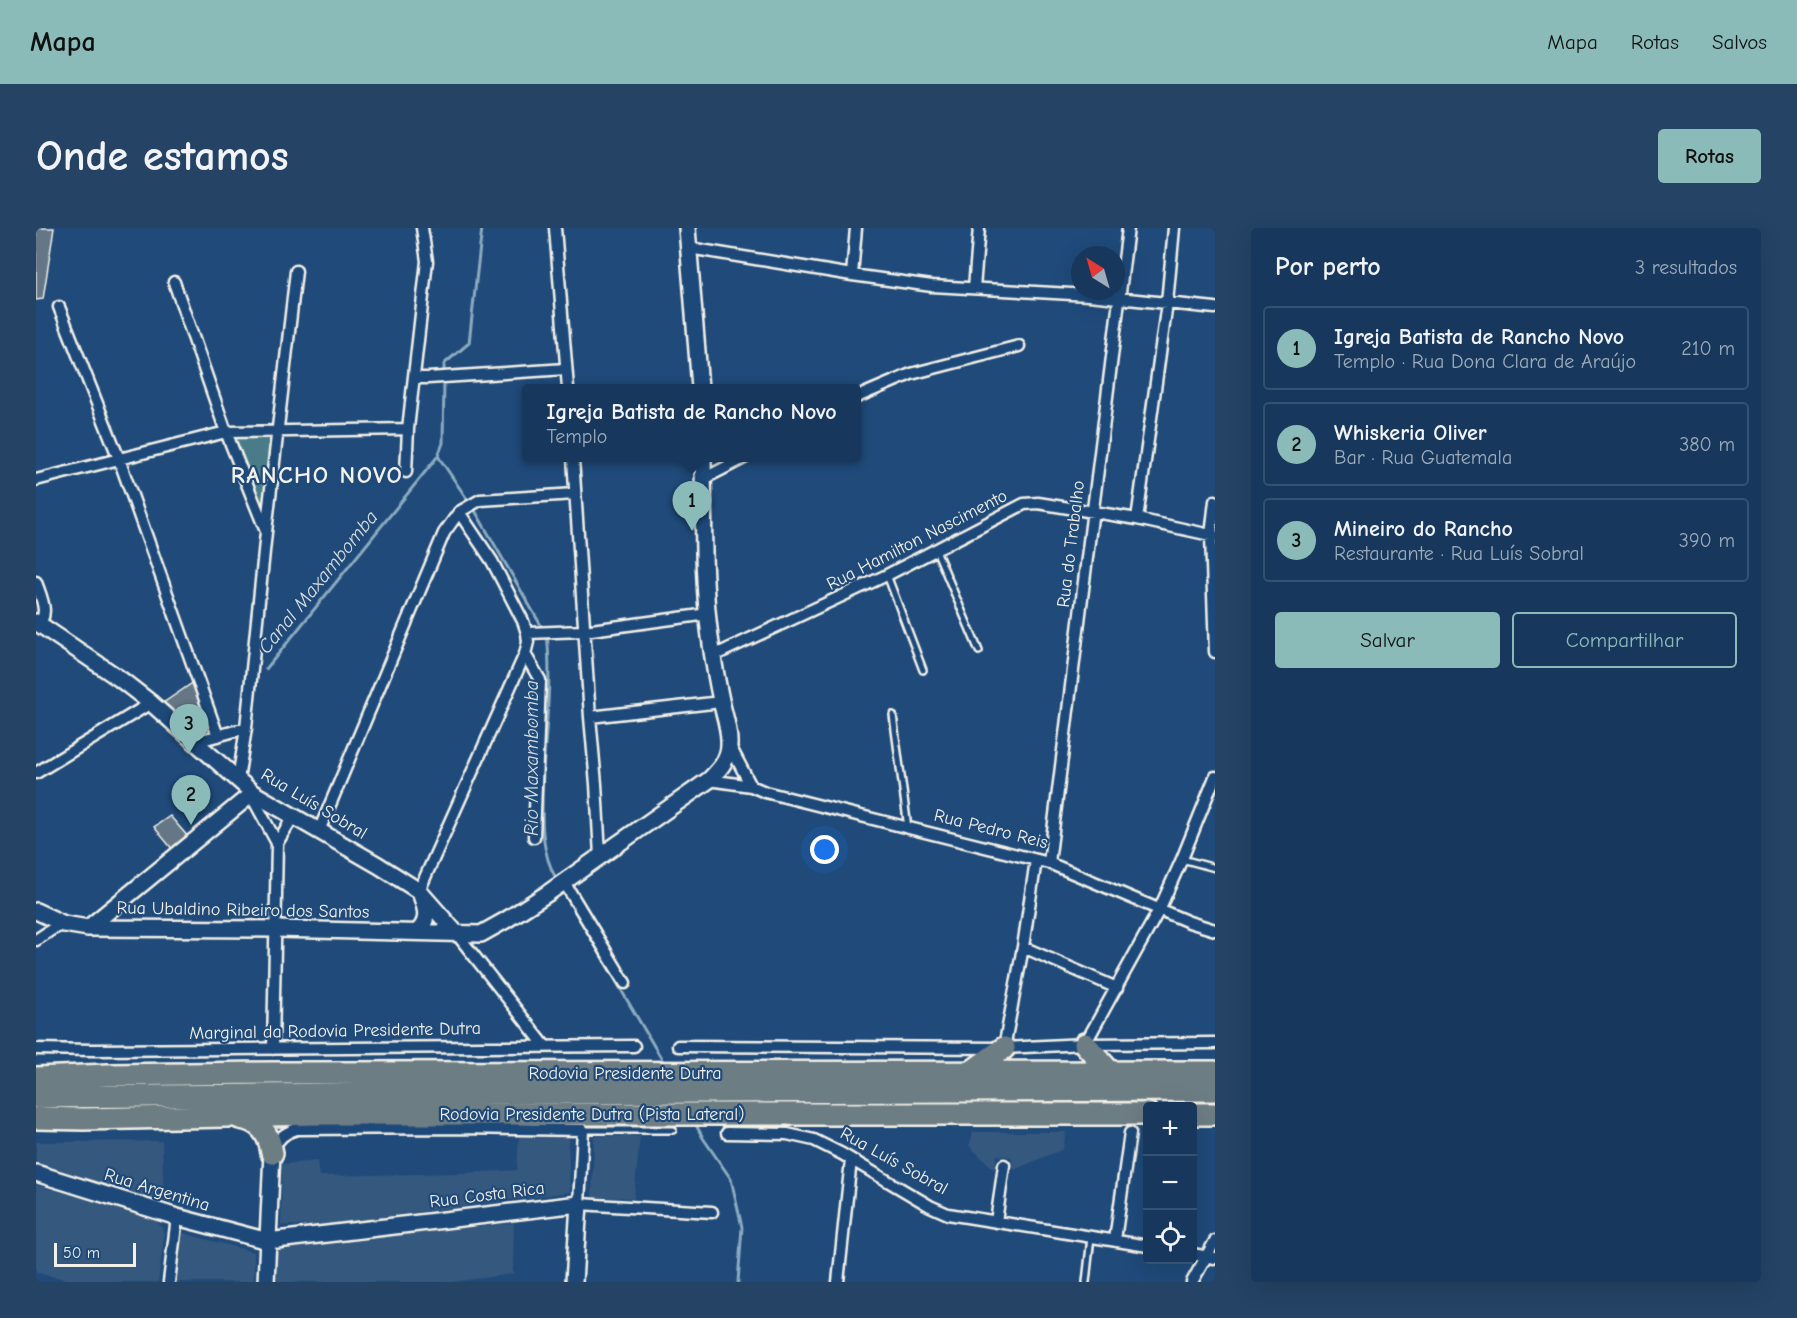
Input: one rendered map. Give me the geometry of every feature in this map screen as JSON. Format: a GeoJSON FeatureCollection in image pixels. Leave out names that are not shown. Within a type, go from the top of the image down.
{"type":"FeatureCollection","features":[{"type":"Feature","properties":{"kind":"highway"},"geometry":{"type":"LineString","coordinates":[[1085,1044],[1110,1072]]}},
{"type":"Feature","properties":{"kind":"highway"},"geometry":{"type":"LineString","coordinates":[[970,1072],[1004,1048]]}},
{"type":"Feature","properties":{"kind":"highway"},"geometry":{"type":"LineString","coordinates":[[36,1068],[108,1075]]}},
{"type":"Feature","properties":{"kind":"highway","name":"Rodovia Presidente Dutra"},"geometry":{"type":"LineString","coordinates":[[36,1097],[652,1083],[692,1073],[1215,1072]]}},
{"type":"Feature","properties":{"kind":"highway","name":"Rodovia Presidente Dutra"},"geometry":{"type":"LineString","coordinates":[[36,1078],[273,1073],[652,1083],[707,1092],[1215,1090]]}},
{"type":"Feature","properties":{"kind":"highway","name":"Rodovia Presidente Dutra (Pista Lateral)"},"geometry":{"type":"LineString","coordinates":[[36,1118],[317,1114],[671,1123],[708,1114],[1143,1114]]}},
{"type":"Feature","properties":{"kind":"highway"},"geometry":{"type":"LineString","coordinates":[[1197,1114],[1215,1114]]}},
{"type":"Feature","properties":{"kind":"highway"},"geometry":{"type":"LineString","coordinates":[[227,1116],[246,1119],[261,1126],[269,1138],[272,1154]]}},
{"type":"Feature","properties":{"kind":"highway"},"geometry":{"type":"LineString","coordinates":[[36,1122],[74,1122],[82,1119]]}},
{"type":"Feature","properties":{"kind":"main road"},"geometry":{"type":"LineString","coordinates":[[687,228],[700,384]]}},
{"type":"Feature","properties":{"kind":"main road"},"geometry":{"type":"LineString","coordinates":[[456,933],[481,934],[489,931],[548,893],[709,780],[722,766],[729,746],[708,614],[704,549],[703,462]]}},
{"type":"Feature","properties":{"kind":"main road","name":"Rua Luís Sobral"},"geometry":{"type":"LineString","coordinates":[[37,624],[120,679],[151,703],[252,794],[419,891],[456,933]]}},
{"type":"Feature","properties":{"kind":"main road"},"geometry":{"type":"LineString","coordinates":[[88,928],[252,794]]}},
{"type":"Feature","properties":{"kind":"main road"},"geometry":{"type":"LineString","coordinates":[[417,932],[427,917],[419,891]]}},
{"type":"Feature","properties":{"kind":"main road","name":"Rua Ubaldino Ribeiro dos Santos"},"geometry":{"type":"LineString","coordinates":[[36,911],[64,924],[88,928],[456,933]]}},
{"type":"Feature","properties":{"kind":"main road"},"geometry":{"type":"LineString","coordinates":[[266,1282],[272,1154]]}},
{"type":"Feature","properties":{"kind":"main road","name":"Rua Argentina"},"geometry":{"type":"LineString","coordinates":[[36,1173],[177,1217],[268,1242]]}},
{"type":"Feature","properties":{"kind":"main road"},"geometry":{"type":"LineString","coordinates":[[574,1282],[579,1204]]}},
{"type":"Feature","properties":{"kind":"main road","name":"Rua Costa Rica"},"geometry":{"type":"LineString","coordinates":[[268,1242],[579,1204]]}},
{"type":"Feature","properties":{"kind":"street"},"geometry":{"type":"LineString","coordinates":[[406,472],[408,429],[427,261],[422,228]]}},
{"type":"Feature","properties":{"kind":"street"},"geometry":{"type":"LineString","coordinates":[[555,228],[568,384]]}},
{"type":"Feature","properties":{"kind":"street"},"geometry":{"type":"LineString","coordinates":[[852,275],[856,228]]}},
{"type":"Feature","properties":{"kind":"street"},"geometry":{"type":"LineString","coordinates":[[974,288],[979,228]]}},
{"type":"Feature","properties":{"kind":"street","name":"Rua do Trabalho"},"geometry":{"type":"LineString","coordinates":[[1125,254],[1128,228]]}},
{"type":"Feature","properties":{"kind":"street"},"geometry":{"type":"LineString","coordinates":[[1137,519],[1167,303],[1174,228]]}},
{"type":"Feature","properties":{"kind":"street"},"geometry":{"type":"LineString","coordinates":[[689,248],[932,286],[1071,294]]}},
{"type":"Feature","properties":{"kind":"street"},"geometry":{"type":"LineString","coordinates":[[238,780],[246,728],[296,271]]}},
{"type":"Feature","properties":{"kind":"street"},"geometry":{"type":"LineString","coordinates":[[174,282],[226,432],[266,532]]}},
{"type":"Feature","properties":{"kind":"street"},"geometry":{"type":"LineString","coordinates":[[1125,298],[1215,308]]}},
{"type":"Feature","properties":{"kind":"street","name":"Rua do Trabalho"},"geometry":{"type":"LineString","coordinates":[[1049,863],[1120,300]]}},
{"type":"Feature","properties":{"kind":"street"},"geometry":{"type":"LineString","coordinates":[[59,307],[119,459],[218,736]]}},
{"type":"Feature","properties":{"kind":"street"},"geometry":{"type":"LineString","coordinates":[[861,395],[910,374],[1019,346]]}},
{"type":"Feature","properties":{"kind":"street"},"geometry":{"type":"LineString","coordinates":[[414,378],[566,369]]}},
{"type":"Feature","properties":{"kind":"street"},"geometry":{"type":"LineString","coordinates":[[36,480],[226,432],[408,429]]}},
{"type":"Feature","properties":{"kind":"street"},"geometry":{"type":"LineString","coordinates":[[573,462],[590,717],[597,784],[600,856]]}},
{"type":"Feature","properties":{"kind":"street"},"geometry":{"type":"LineString","coordinates":[[703,479],[736,462]]}},
{"type":"Feature","properties":{"kind":"street"},"geometry":{"type":"LineString","coordinates":[[319,831],[444,533],[462,511],[480,500],[575,494]]}},
{"type":"Feature","properties":{"kind":"street"},"geometry":{"type":"LineString","coordinates":[[1215,501],[1213,536],[1215,652]]}},
{"type":"Feature","properties":{"kind":"street","name":"Rua Hamilton Nascimento"},"geometry":{"type":"LineString","coordinates":[[713,656],[887,575],[1024,504],[1038,503],[1137,519],[1213,536]]}},
{"type":"Feature","properties":{"kind":"street"},"geometry":{"type":"LineString","coordinates":[[419,891],[525,654],[528,642],[527,633],[513,601],[462,511]]}},
{"type":"Feature","properties":{"kind":"street"},"geometry":{"type":"LineString","coordinates":[[36,582],[44,610],[44,619],[37,624]]}},
{"type":"Feature","properties":{"kind":"street"},"geometry":{"type":"LineString","coordinates":[[527,633],[584,631],[708,614]]}},
{"type":"Feature","properties":{"kind":"street"},"geometry":{"type":"LineString","coordinates":[[525,654],[540,680],[534,837]]}},
{"type":"Feature","properties":{"kind":"street"},"geometry":{"type":"LineString","coordinates":[[590,717],[721,702]]}},
{"type":"Feature","properties":{"kind":"street"},"geometry":{"type":"LineString","coordinates":[[36,773],[151,703]]}},
{"type":"Feature","properties":{"kind":"street"},"geometry":{"type":"LineString","coordinates":[[195,742],[246,728]]}},
{"type":"Feature","properties":{"kind":"street"},"geometry":{"type":"LineString","coordinates":[[729,746],[751,786]]}},
{"type":"Feature","properties":{"kind":"street"},"geometry":{"type":"LineString","coordinates":[[1085,1044],[1159,910],[1215,777]]}},
{"type":"Feature","properties":{"kind":"street","name":"Rua Pedro Reis"},"geometry":{"type":"LineString","coordinates":[[709,780],[751,786],[765,792],[1049,863],[1159,910],[1215,930]]}},
{"type":"Feature","properties":{"kind":"street"},"geometry":{"type":"LineString","coordinates":[[252,794],[277,843],[273,1048]]}},
{"type":"Feature","properties":{"kind":"street"},"geometry":{"type":"LineString","coordinates":[[277,843],[293,817]]}},
{"type":"Feature","properties":{"kind":"street"},"geometry":{"type":"LineString","coordinates":[[1004,1048],[1036,860]]}},
{"type":"Feature","properties":{"kind":"street"},"geometry":{"type":"LineString","coordinates":[[563,882],[625,983]]}},
{"type":"Feature","properties":{"kind":"street"},"geometry":{"type":"LineString","coordinates":[[36,940],[64,924]]}},
{"type":"Feature","properties":{"kind":"street","name":"Rua Luís Sobral"},"geometry":{"type":"LineString","coordinates":[[456,933],[545,1046]]}},
{"type":"Feature","properties":{"kind":"street"},"geometry":{"type":"LineString","coordinates":[[1023,947],[1117,988]]}},
{"type":"Feature","properties":{"kind":"street"},"geometry":{"type":"LineString","coordinates":[[678,1046],[1004,1048],[1085,1044],[1215,1043]]}},
{"type":"Feature","properties":{"kind":"street","name":"Marginal da Rodovia Presidente Dutra"},"geometry":{"type":"LineString","coordinates":[[36,1049],[634,1046]]}},
{"type":"Feature","properties":{"kind":"street"},"geometry":{"type":"LineString","coordinates":[[272,1154],[280,1138],[297,1129],[583,1130],[579,1204]]}},
{"type":"Feature","properties":{"kind":"street","name":"Rua Luís Sobral"},"geometry":{"type":"LineString","coordinates":[[727,1133],[797,1135],[824,1144],[941,1211],[959,1216],[1143,1245]]}},
{"type":"Feature","properties":{"kind":"street"},"geometry":{"type":"LineString","coordinates":[[1115,1240],[1130,1133]]}},
{"type":"Feature","properties":{"kind":"street"},"geometry":{"type":"LineString","coordinates":[[838,1282],[851,1160]]}},
{"type":"Feature","properties":{"kind":"street"},"geometry":{"type":"LineString","coordinates":[[996,1222],[1004,1165]]}},
{"type":"Feature","properties":{"kind":"street","name":"Rua Costa Rica"},"geometry":{"type":"LineString","coordinates":[[579,1204],[712,1212]]}},
{"type":"Feature","properties":{"kind":"street"},"geometry":{"type":"LineString","coordinates":[[169,1282],[177,1217]]}},
{"type":"Feature","properties":{"kind":"street"},"geometry":{"type":"LineString","coordinates":[[1192,1282],[1210,1257],[1215,1240]]}},
{"type":"Feature","properties":{"kind":"lane"},"geometry":{"type":"LineString","coordinates":[[936,550],[980,651]]}},
{"type":"Feature","properties":{"kind":"lane"},"geometry":{"type":"LineString","coordinates":[[887,575],[923,670]]}},
{"type":"Feature","properties":{"kind":"lane"},"geometry":{"type":"LineString","coordinates":[[892,715],[908,828]]}},
{"type":"Feature","properties":{"kind":"lane"},"geometry":{"type":"LineString","coordinates":[[1182,859],[1215,868]]}},
{"type":"Feature","properties":{"kind":"lane"},"geometry":{"type":"LineString","coordinates":[[583,1130],[671,1123]]}},
{"type":"Feature","properties":{"kind":"lane"},"geometry":{"type":"LineString","coordinates":[[1086,1282],[1091,1237]]}},
{"type":"Feature","properties":{"kind":"shaded area"},"geometry":{"type":"Polygon","coordinates":[[[973,1132],[1066,1132],[1063,1149],[1014,1170],[1011,1157],[997,1155],[995,1170],[969,1146],[973,1132]]]}},
{"type":"Feature","properties":{"kind":"shaded area"},"geometry":{"type":"Polygon","coordinates":[[[568,1136],[570,1192],[316,1226],[281,1225],[282,1164],[317,1161],[319,1176],[517,1170],[519,1137],[568,1136]]]}},
{"type":"Feature","properties":{"kind":"shaded area"},"geometry":{"type":"Polygon","coordinates":[[[594,1136],[640,1136],[634,1198],[592,1197],[594,1136]]]}},
{"type":"Feature","properties":{"kind":"shaded area"},"geometry":{"type":"Polygon","coordinates":[[[162,1141],[164,1202],[36,1164],[36,1142],[162,1141]]]}},
{"type":"Feature","properties":{"kind":"shaded area"},"geometry":{"type":"Polygon","coordinates":[[[36,1185],[155,1218],[163,1230],[164,1238],[158,1282],[81,1282],[36,1273],[36,1185]]]}},
{"type":"Feature","properties":{"kind":"shaded area"},"geometry":{"type":"Polygon","coordinates":[[[514,1223],[513,1274],[452,1282],[275,1282],[276,1251],[284,1247],[514,1223]]]}},
{"type":"Feature","properties":{"kind":"shaded area"},"geometry":{"type":"Polygon","coordinates":[[[183,1233],[254,1252],[254,1282],[177,1282],[183,1233]]]}},
{"type":"Feature","properties":{"kind":"green space"},"geometry":{"type":"Polygon","coordinates":[[[275,430],[265,528],[228,432],[275,430]]]}},
{"type":"Feature","properties":{"kind":"building"},"geometry":{"type":"Polygon","coordinates":[[[36,228],[54,228],[43,299],[36,300],[36,228]]]}},
{"type":"Feature","properties":{"kind":"building"},"geometry":{"type":"Polygon","coordinates":[[[194,682],[212,733],[195,738],[160,705],[194,682]]]}},
{"type":"Feature","properties":{"kind":"building"},"geometry":{"type":"Polygon","coordinates":[[[170,816],[189,838],[173,850],[154,827],[170,816]]]}},
{"type":"Feature","properties":{"kind":"waterway","name":"Rio Maxambomba"},"geometry":{"type":"LineString","coordinates":[[444,373],[444,364],[469,343],[482,228]]}},
{"type":"Feature","properties":{"kind":"waterway","name":"Canal Maxambomba"},"geometry":{"type":"LineString","coordinates":[[266,669],[438,456],[443,443],[444,380]]}},
{"type":"Feature","properties":{"kind":"waterway","name":"Rio Maxambomba"},"geometry":{"type":"LineString","coordinates":[[438,456],[469,502]]}},
{"type":"Feature","properties":{"kind":"waterway","name":"Rio Maxambomba"},"geometry":{"type":"LineString","coordinates":[[473,507],[543,629]]}},
{"type":"Feature","properties":{"kind":"waterway","name":"Rio Maxambomba"},"geometry":{"type":"LineString","coordinates":[[547,634],[549,686],[542,828],[547,855],[557,880]]}},
{"type":"Feature","properties":{"kind":"waterway","name":"Rio Maxambomba"},"geometry":{"type":"LineString","coordinates":[[569,901],[664,1063]]}},
{"type":"Feature","properties":{"kind":"waterway","name":"Rio Maxambomba"},"geometry":{"type":"LineString","coordinates":[[695,1123],[731,1179],[742,1227],[738,1282]]}},
{"type":"Feature","properties":{"kind":"place","name":"Igreja Batista de Rancho Novo"},"geometry":{"type":"Point","coordinates":[692,531]}},
{"type":"Feature","properties":{"kind":"place","name":"Mineiro do Rancho"},"geometry":{"type":"Point","coordinates":[189,754]}},
{"type":"Feature","properties":{"kind":"place","name":"Whiskeria Oliver"},"geometry":{"type":"Point","coordinates":[191,825]}},
{"type":"Feature","properties":{"kind":"district","name":"RANCHO NOVO"},"geometry":{"type":"Point","coordinates":[317,475]}}]}
